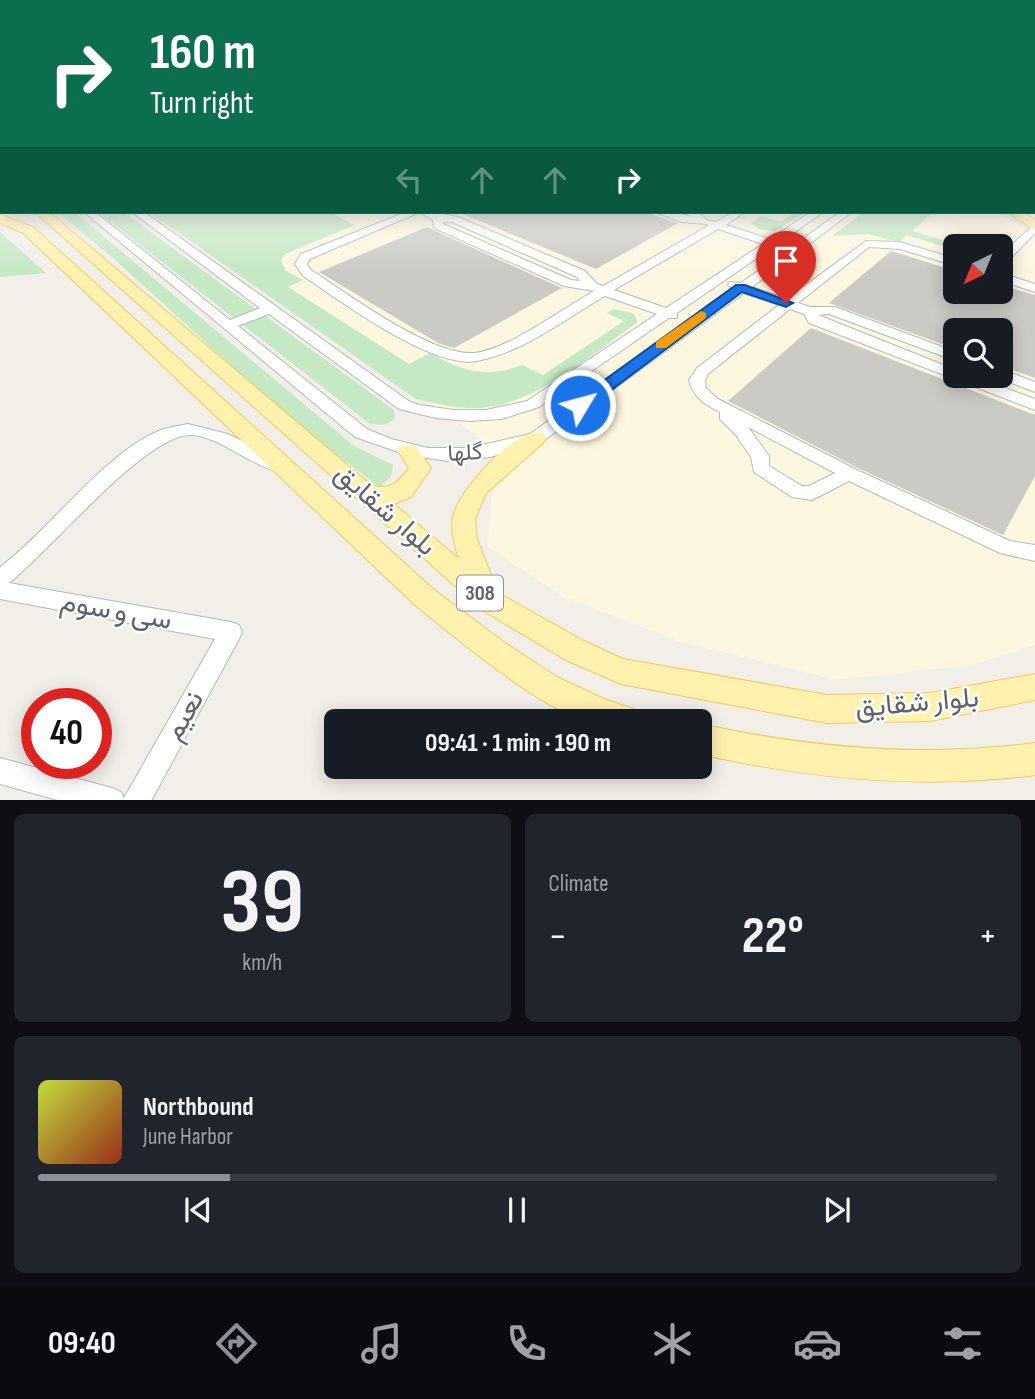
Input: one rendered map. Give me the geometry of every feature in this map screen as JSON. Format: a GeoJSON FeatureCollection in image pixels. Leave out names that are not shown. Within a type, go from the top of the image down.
{"type":"FeatureCollection","features":[{"type":"Feature","properties":{"kind":"main road","name":"بلوار شقایق"},"geometry":{"type":"LineString","coordinates":[[43,214],[491,602],[528,626],[621,671],[827,709],[930,707],[1023,692],[1035,687]]}},
{"type":"Feature","properties":{"kind":"main road"},"geometry":{"type":"LineString","coordinates":[[1016,214],[1035,227]]}},
{"type":"Feature","properties":{"kind":"main road","name":"بلوار شقایق"},"geometry":{"type":"LineString","coordinates":[[0,218],[29,230],[424,597],[479,641],[542,683],[601,709]]}},
{"type":"Feature","properties":{"kind":"main road"},"geometry":{"type":"LineString","coordinates":[[491,602],[476,574],[464,538],[465,505],[484,478],[536,438]]}},
{"type":"Feature","properties":{"kind":"main road"},"geometry":{"type":"LineString","coordinates":[[366,493],[390,497],[411,484],[420,468],[408,451]]}},
{"type":"Feature","properties":{"kind":"main road"},"geometry":{"type":"LineString","coordinates":[[712,741],[823,761],[992,765],[1035,759]]}},
{"type":"Feature","properties":{"kind":"street","name":"گلها"},"geometry":{"type":"LineString","coordinates":[[91,214],[361,433],[408,451],[480,455],[536,438],[690,323],[844,214]]}},
{"type":"Feature","properties":{"kind":"street","name":"گلها"},"geometry":{"type":"LineString","coordinates":[[140,214],[405,405],[436,415],[474,416],[522,409],[533,404],[815,214]]}},
{"type":"Feature","properties":{"kind":"street"},"geometry":{"type":"LineString","coordinates":[[410,214],[305,257],[301,264],[307,273],[431,349],[455,356],[491,352],[598,289],[736,214]]}},
{"type":"Feature","properties":{"kind":"street"},"geometry":{"type":"LineString","coordinates":[[429,214],[438,218],[438,226],[568,284],[598,289],[690,323]]}},
{"type":"Feature","properties":{"kind":"street"},"geometry":{"type":"LineString","coordinates":[[666,214],[704,221],[793,250]]}},
{"type":"Feature","properties":{"kind":"street"},"geometry":{"type":"LineString","coordinates":[[693,214],[704,221]]}},
{"type":"Feature","properties":{"kind":"street"},"geometry":{"type":"LineString","coordinates":[[1013,249],[1035,227]]}},
{"type":"Feature","properties":{"kind":"street"},"geometry":{"type":"LineString","coordinates":[[849,473],[812,493],[798,492],[765,473],[760,467],[760,456],[742,431],[699,390],[697,380],[702,371],[786,303],[866,244],[879,242],[901,246],[943,259]]}},
{"type":"Feature","properties":{"kind":"street"},"geometry":{"type":"LineString","coordinates":[[719,279],[809,311],[830,310],[943,352]]}},
{"type":"Feature","properties":{"kind":"street"},"geometry":{"type":"LineString","coordinates":[[1013,281],[1035,288]]}},
{"type":"Feature","properties":{"kind":"street"},"geometry":{"type":"LineString","coordinates":[[229,326],[271,308]]}},
{"type":"Feature","properties":{"kind":"street"},"geometry":{"type":"LineString","coordinates":[[809,311],[814,320],[943,370]]}},
{"type":"Feature","properties":{"kind":"street"},"geometry":{"type":"LineString","coordinates":[[1013,379],[1035,387]]}},
{"type":"Feature","properties":{"kind":"street"},"geometry":{"type":"LineString","coordinates":[[991,388],[1035,405]]}},
{"type":"Feature","properties":{"kind":"street"},"geometry":{"type":"LineString","coordinates":[[712,402],[849,473],[1007,548],[1035,553]]}},
{"type":"Feature","properties":{"kind":"street"},"geometry":{"type":"LineString","coordinates":[[0,578],[35,553],[125,461],[167,434],[186,429],[204,432],[294,476]]}},
{"type":"Feature","properties":{"kind":"street","name":"سی و سوم"},"geometry":{"type":"LineString","coordinates":[[0,590],[231,632]]}},
{"type":"Feature","properties":{"kind":"street","name":"نعیم"},"geometry":{"type":"LineString","coordinates":[[136,800],[231,632]]}},
{"type":"Feature","properties":{"kind":"street"},"geometry":{"type":"LineString","coordinates":[[0,771],[112,800]]}},
{"type":"Feature","properties":{"kind":"shaded area"},"geometry":{"type":"Polygon","coordinates":[[[162,214],[1002,214],[1035,237],[1035,645],[973,665],[837,680],[678,641],[564,597],[487,547],[492,494],[518,464],[162,214]]]}},
{"type":"Feature","properties":{"kind":"green space"},"geometry":{"type":"Polygon","coordinates":[[[59,214],[76,214],[354,446],[393,465],[391,477],[379,487],[288,417],[113,258],[59,214]]]}},
{"type":"Feature","properties":{"kind":"green space"},"geometry":{"type":"Polygon","coordinates":[[[101,214],[126,214],[394,410],[395,419],[384,425],[370,424],[101,214]]]}},
{"type":"Feature","properties":{"kind":"green space"},"geometry":{"type":"Polygon","coordinates":[[[152,214],[334,214],[355,225],[285,254],[281,260],[285,270],[303,280],[288,287],[409,364],[430,353],[475,371],[497,372],[522,365],[543,375],[624,321],[607,313],[614,309],[633,313],[638,322],[564,375],[523,397],[481,408],[457,407],[416,399],[152,214]]]}},
{"type":"Feature","properties":{"kind":"green space"},"geometry":{"type":"Polygon","coordinates":[[[792,214],[804,214],[775,231],[759,229],[751,223],[761,216],[780,222],[792,214]]]}},
{"type":"Feature","properties":{"kind":"green space"},"geometry":{"type":"Polygon","coordinates":[[[861,214],[932,214],[912,231],[943,240],[943,246],[906,235],[899,242],[868,234],[832,236],[861,214]]]}},
{"type":"Feature","properties":{"kind":"green space"},"geometry":{"type":"Polygon","coordinates":[[[0,232],[46,273],[0,277],[0,232]]]}},
{"type":"Feature","properties":{"kind":"building"},"geometry":{"type":"Polygon","coordinates":[[[463,214],[650,214],[678,223],[596,269],[463,214]]]}},
{"type":"Feature","properties":{"kind":"building"},"geometry":{"type":"Polygon","coordinates":[[[427,227],[562,288],[454,348],[438,343],[319,272],[427,227]]]}},
{"type":"Feature","properties":{"kind":"building"},"geometry":{"type":"Polygon","coordinates":[[[891,251],[943,267],[943,304],[1013,304],[1013,289],[1035,295],[1035,378],[1013,370],[1013,318],[943,318],[943,344],[829,303],[891,251]]]}},
{"type":"Feature","properties":{"kind":"building"},"geometry":{"type":"Polygon","coordinates":[[[811,328],[943,379],[943,388],[965,388],[1035,415],[1035,476],[1003,535],[856,467],[728,401],[811,328]]]}},
{"type":"Feature","properties":{"kind":"slow traffic"},"geometry":{"type":"LineString","coordinates":[[661,345],[701,316]]}},
{"type":"Feature","properties":{"kind":"route"},"geometry":{"type":"LineString","coordinates":[[580,405],[741,287],[786,303]]}}]}
